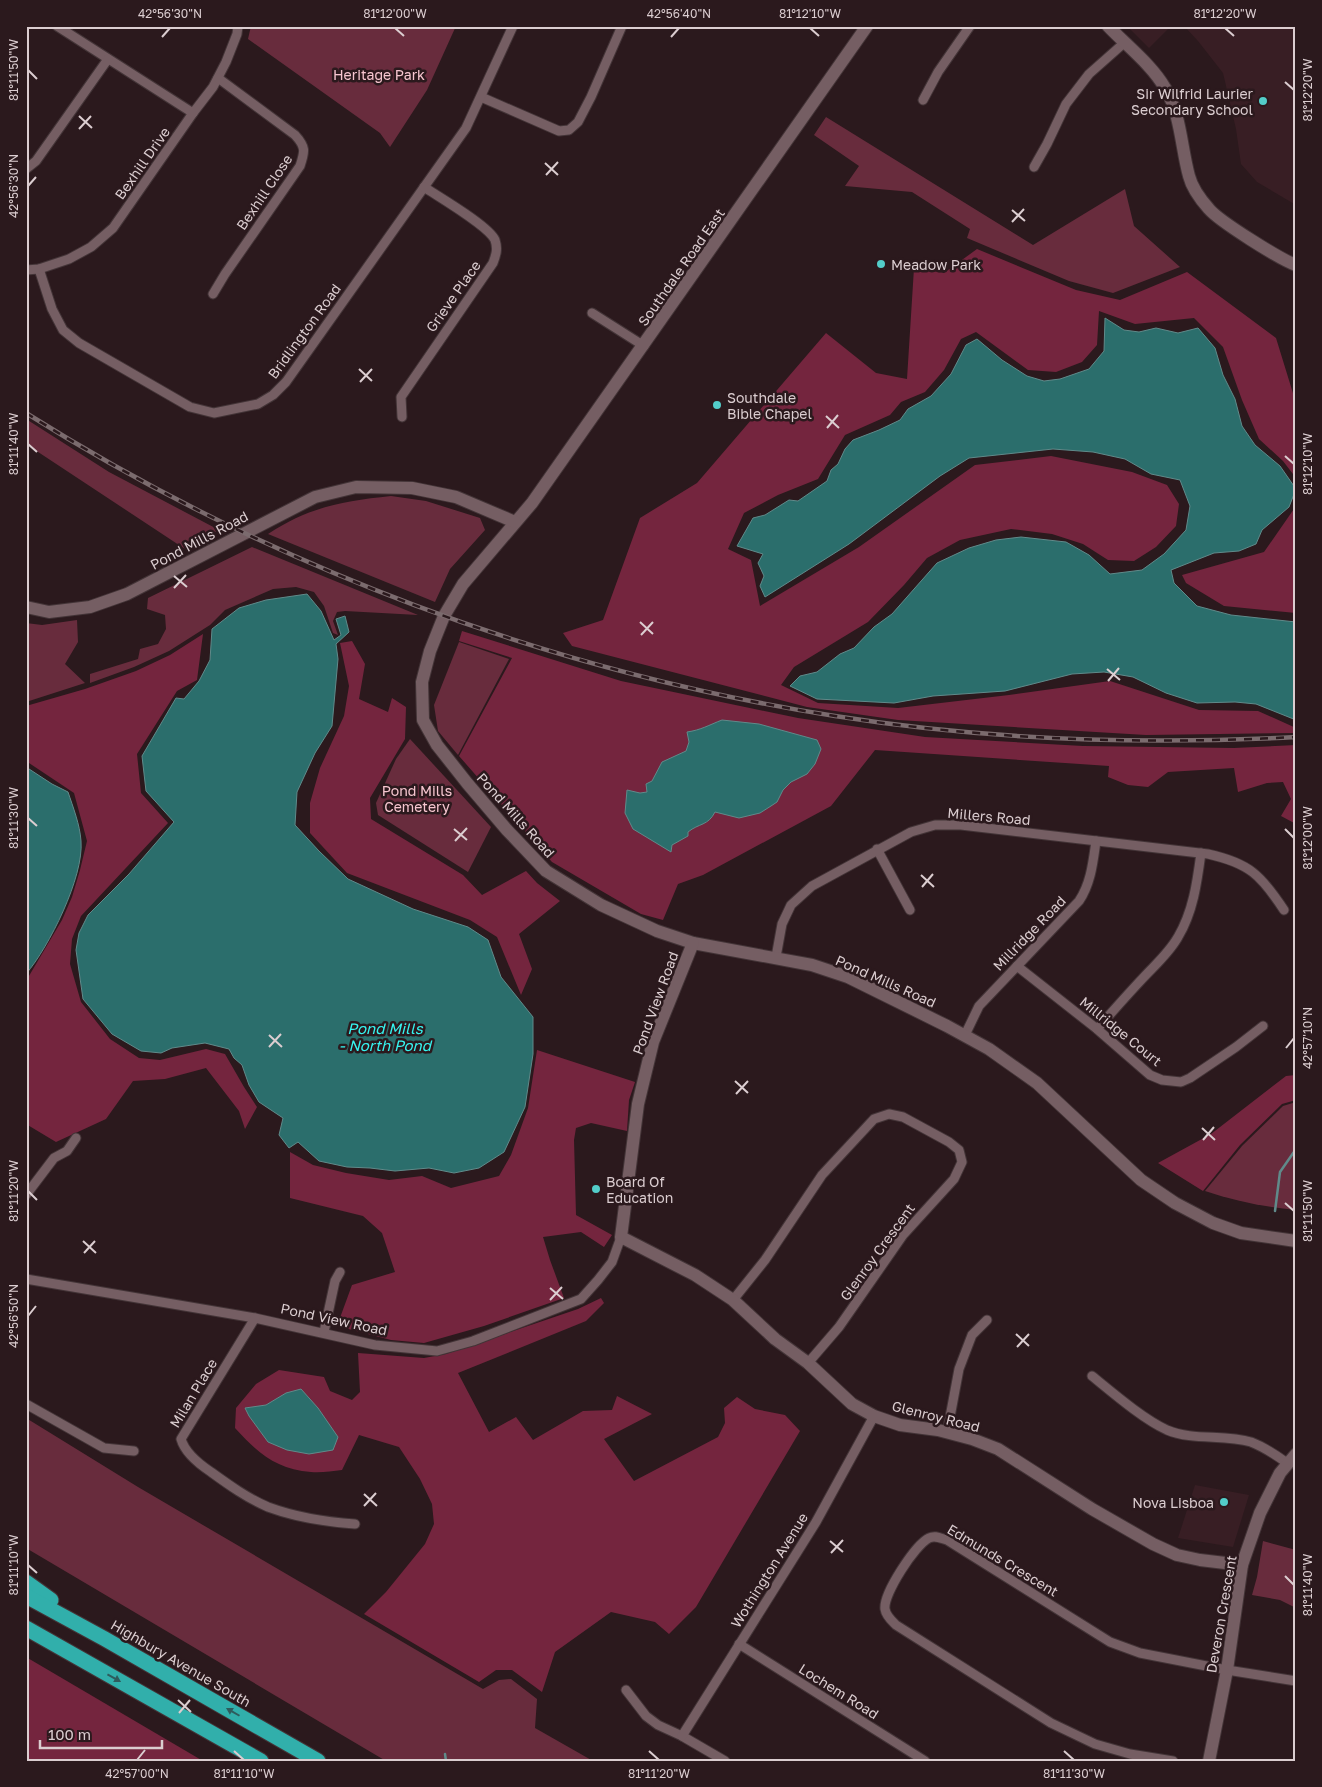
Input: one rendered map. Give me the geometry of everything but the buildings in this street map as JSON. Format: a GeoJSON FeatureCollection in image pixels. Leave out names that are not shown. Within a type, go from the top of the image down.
{"type":"FeatureCollection","features":[{"type":"Feature","properties":{"kind":"highway"},"geometry":{"type":"LineString","coordinates":[[26,1582],[105,1639]]}},
{"type":"Feature","properties":{"kind":"highway","name":"Highbury Avenue South"},"geometry":{"type":"LineString","coordinates":[[26,1596],[318,1761]]}},
{"type":"Feature","properties":{"kind":"highway"},"geometry":{"type":"LineString","coordinates":[[26,1628],[261,1761]]}},
{"type":"Feature","properties":{"kind":"highway"},"geometry":{"type":"LineString","coordinates":[[26,1634],[89,1665]]}},
{"type":"Feature","properties":{"kind":"main road","name":"Southdale Road East"},"geometry":{"type":"LineString","coordinates":[[515,522],[532,503],[644,346],[867,26]]}},
{"type":"Feature","properties":{"kind":"main road"},"geometry":{"type":"LineString","coordinates":[[1108,26],[1154,72],[1165,87],[1175,107],[1190,178],[1210,210],[1239,232],[1296,265]]}},
{"type":"Feature","properties":{"kind":"main road","name":"Pond Mills Road"},"geometry":{"type":"LineString","coordinates":[[26,607],[49,612],[90,606],[127,594],[315,497],[356,487],[412,488],[456,497],[515,522],[463,584],[444,616],[430,651],[422,682],[423,720],[437,745],[467,784],[507,830],[546,870],[601,905],[657,931],[693,943],[776,957],[812,965],[848,977],[989,1049],[1037,1083],[1141,1180],[1175,1203],[1213,1223],[1241,1233],[1296,1241]]}},
{"type":"Feature","properties":{"kind":"main road","name":"Pond View Road"},"geometry":{"type":"LineString","coordinates":[[621,1238],[638,1104],[653,1042],[693,943]]}},
{"type":"Feature","properties":{"kind":"main road","name":"Glenroy Road"},"geometry":{"type":"LineString","coordinates":[[621,1238],[695,1276],[733,1300],[775,1338],[808,1363],[852,1404],[874,1416],[900,1425],[947,1432],[998,1449],[1092,1509],[1153,1544],[1177,1555],[1242,1565]]}},
{"type":"Feature","properties":{"kind":"main road","name":"Deveron Crescent"},"geometry":{"type":"LineString","coordinates":[[1209,1761],[1227,1670],[1242,1565],[1260,1513],[1280,1473],[1292,1458]]}},
{"type":"Feature","properties":{"kind":"street"},"geometry":{"type":"LineString","coordinates":[[57,26],[193,112]]}},
{"type":"Feature","properties":{"kind":"street","name":"Bexhill Drive"},"geometry":{"type":"LineString","coordinates":[[26,270],[39,269],[69,259],[91,247],[113,228],[218,78],[226,62],[238,26]]}},
{"type":"Feature","properties":{"kind":"street","name":"Bridlington Road"},"geometry":{"type":"LineString","coordinates":[[39,269],[52,310],[63,330],[79,343],[190,407],[214,413],[233,411],[258,404],[273,395],[286,382],[466,128],[513,26]]}},
{"type":"Feature","properties":{"kind":"street"},"geometry":{"type":"LineString","coordinates":[[480,97],[559,131],[569,130],[578,122],[622,26]]}},
{"type":"Feature","properties":{"kind":"street"},"geometry":{"type":"LineString","coordinates":[[924,100],[938,72],[970,26]]}},
{"type":"Feature","properties":{"kind":"street"},"geometry":{"type":"LineString","coordinates":[[1034,167],[1066,104],[1089,74],[1124,43]]}},
{"type":"Feature","properties":{"kind":"street"},"geometry":{"type":"LineString","coordinates":[[26,169],[36,161],[108,59]]}},
{"type":"Feature","properties":{"kind":"street","name":"Bexhill Close"},"geometry":{"type":"LineString","coordinates":[[213,294],[300,166],[305,153],[303,144],[295,135],[218,78]]}},
{"type":"Feature","properties":{"kind":"street","name":"Grieve Place"},"geometry":{"type":"LineString","coordinates":[[402,417],[401,396],[493,263],[497,250],[494,238],[482,227],[424,187]]}},
{"type":"Feature","properties":{"kind":"street"},"geometry":{"type":"LineString","coordinates":[[592,313],[644,346]]}},
{"type":"Feature","properties":{"kind":"street","name":"Millers Road"},"geometry":{"type":"LineString","coordinates":[[776,957],[782,924],[791,905],[812,886],[911,832],[935,825],[961,825],[1201,853],[1230,859],[1252,870],[1271,889],[1284,910]]}},
{"type":"Feature","properties":{"kind":"street","name":"Millridge Road"},"geometry":{"type":"LineString","coordinates":[[965,1036],[979,1006],[992,990],[1018,966],[1079,901],[1086,890],[1091,876],[1096,841]]}},
{"type":"Feature","properties":{"kind":"street"},"geometry":{"type":"LineString","coordinates":[[877,850],[910,910]]}},
{"type":"Feature","properties":{"kind":"street"},"geometry":{"type":"LineString","coordinates":[[1097,1029],[1178,938],[1189,915],[1197,887],[1201,853]]}},
{"type":"Feature","properties":{"kind":"street","name":"Millridge Court"},"geometry":{"type":"LineString","coordinates":[[1018,966],[1097,1029],[1150,1075],[1162,1080],[1181,1082],[1190,1078],[1263,1026]]}},
{"type":"Feature","properties":{"kind":"street","name":"Glenroy Crescent"},"geometry":{"type":"LineString","coordinates":[[733,1300],[765,1260],[822,1176],[874,1119],[889,1114],[903,1117],[959,1150],[962,1162],[954,1179],[903,1235],[854,1306],[808,1363]]}},
{"type":"Feature","properties":{"kind":"street"},"geometry":{"type":"LineString","coordinates":[[26,1195],[54,1158],[67,1151],[76,1138]]}},
{"type":"Feature","properties":{"kind":"street","name":"Pond View Road"},"geometry":{"type":"LineString","coordinates":[[26,1278],[255,1318],[375,1345],[437,1351],[473,1341],[581,1299],[612,1262],[621,1238]]}},
{"type":"Feature","properties":{"kind":"street"},"geometry":{"type":"LineString","coordinates":[[324,1332],[335,1281],[340,1272]]}},
{"type":"Feature","properties":{"kind":"street","name":"Milan Place"},"geometry":{"type":"LineString","coordinates":[[255,1318],[181,1439],[184,1448],[206,1468],[237,1491],[267,1506],[335,1523],[355,1524]]}},
{"type":"Feature","properties":{"kind":"street"},"geometry":{"type":"LineString","coordinates":[[947,1432],[959,1369],[972,1335],[986,1320]]}},
{"type":"Feature","properties":{"kind":"street"},"geometry":{"type":"LineString","coordinates":[[1092,1376],[1136,1410],[1168,1430],[1249,1442],[1292,1458]]}},
{"type":"Feature","properties":{"kind":"street"},"geometry":{"type":"LineString","coordinates":[[26,1404],[104,1448],[134,1450]]}},
{"type":"Feature","properties":{"kind":"street","name":"Wothington Avenue"},"geometry":{"type":"LineString","coordinates":[[682,1736],[816,1522],[874,1416]]}},
{"type":"Feature","properties":{"kind":"street","name":"Edmunds Crescent"},"geometry":{"type":"LineString","coordinates":[[1173,1761],[1130,1754],[1095,1744],[1051,1722],[896,1625],[889,1618],[885,1610],[889,1592],[916,1550],[923,1542],[936,1536],[959,1546],[1110,1642],[1140,1653],[1227,1670]]}},
{"type":"Feature","properties":{"kind":"street","name":"Lochem Road"},"geometry":{"type":"LineString","coordinates":[[739,1644],[925,1761]]}},
{"type":"Feature","properties":{"kind":"street"},"geometry":{"type":"LineString","coordinates":[[1227,1670],[1296,1681]]}},
{"type":"Feature","properties":{"kind":"street"},"geometry":{"type":"LineString","coordinates":[[626,1690],[646,1716],[658,1725],[682,1736],[725,1761]]}},
{"type":"Feature","properties":{"kind":"shaded area","name":"Sir Wilfrid Laurier Secondary School"},"geometry":{"type":"Polygon","coordinates":[[[1127,26],[1171,26],[1149,48],[1127,26]]]}},
{"type":"Feature","properties":{"kind":"shaded area","name":"Sir Wilfrid Laurier Secondary School"},"geometry":{"type":"Polygon","coordinates":[[[1184,26],[1296,26],[1296,205],[1257,182],[1241,164],[1236,129],[1223,73],[1184,26]]]}},
{"type":"Feature","properties":{"kind":"shaded area"},"geometry":{"type":"Polygon","coordinates":[[[977,249],[1076,290],[1120,300],[1187,272],[1276,338],[1296,403],[1296,478],[1283,461],[1259,439],[1242,400],[1223,347],[1194,318],[1135,324],[1099,311],[1097,345],[1082,362],[1056,372],[1028,370],[976,332],[961,339],[944,370],[925,392],[901,402],[890,415],[845,435],[818,479],[778,495],[744,513],[728,549],[751,560],[760,606],[859,547],[975,465],[1051,456],[1132,472],[1167,485],[1179,504],[1176,526],[1156,547],[1134,561],[1108,560],[1083,544],[1052,534],[1011,529],[960,540],[927,558],[868,622],[794,667],[781,685],[818,703],[898,708],[1110,681],[1199,710],[1258,711],[1296,728],[1296,733],[1146,735],[898,720],[807,707],[572,646],[563,633],[603,620],[640,518],[697,483],[826,333],[876,373],[907,379],[914,268],[944,273],[977,249]]]}},
{"type":"Feature","properties":{"kind":"shaded area"},"geometry":{"type":"Polygon","coordinates":[[[1296,506],[1296,613],[1224,606],[1186,583],[1182,575],[1264,552],[1296,506]]]}},
{"type":"Feature","properties":{"kind":"shaded area"},"geometry":{"type":"Polygon","coordinates":[[[462,631],[621,681],[798,718],[925,737],[1083,746],[1234,748],[1296,745],[1296,824],[1281,816],[1291,799],[1283,782],[1267,783],[1238,792],[1234,768],[1168,772],[1148,787],[1128,785],[1108,777],[1109,766],[875,750],[831,806],[703,875],[678,884],[663,920],[641,914],[552,862],[459,756],[512,658],[459,641],[462,631]]]}},
{"type":"Feature","properties":{"kind":"shaded area"},"geometry":{"type":"Polygon","coordinates":[[[203,634],[197,680],[177,691],[137,754],[141,793],[168,823],[81,916],[72,939],[70,964],[81,1002],[110,1039],[139,1058],[160,1060],[206,1049],[225,1054],[257,1107],[245,1129],[239,1111],[206,1068],[165,1079],[133,1081],[106,1119],[56,1142],[26,1124],[26,981],[62,920],[72,897],[87,841],[74,793],[26,761],[26,706],[85,689],[136,671],[170,655],[203,634]]]}},
{"type":"Feature","properties":{"kind":"shaded area"},"geometry":{"type":"Polygon","coordinates":[[[352,641],[365,664],[359,699],[388,712],[392,698],[406,707],[405,739],[370,798],[371,819],[463,875],[482,895],[526,871],[537,883],[560,901],[519,934],[532,969],[521,995],[497,937],[470,920],[347,873],[310,833],[310,803],[320,768],[344,716],[349,686],[340,643],[352,641]]]}},
{"type":"Feature","properties":{"kind":"shaded area"},"geometry":{"type":"Polygon","coordinates":[[[537,1050],[635,1082],[629,1100],[627,1131],[591,1123],[576,1128],[574,1140],[576,1215],[612,1235],[604,1247],[581,1232],[543,1237],[564,1298],[484,1326],[424,1343],[391,1340],[337,1326],[352,1285],[395,1272],[382,1233],[363,1216],[290,1198],[290,1152],[313,1165],[346,1173],[389,1180],[422,1176],[451,1188],[499,1176],[511,1155],[528,1108],[537,1050]]]}},
{"type":"Feature","properties":{"kind":"shaded area"},"geometry":{"type":"Polygon","coordinates":[[[1296,1075],[1296,1100],[1282,1104],[1240,1145],[1203,1191],[1158,1163],[1211,1134],[1286,1076],[1296,1075]]]}},
{"type":"Feature","properties":{"kind":"shaded area"},"geometry":{"type":"Polygon","coordinates":[[[601,1298],[604,1303],[586,1321],[458,1373],[489,1432],[516,1417],[533,1440],[583,1411],[612,1410],[617,1396],[652,1414],[604,1439],[634,1481],[718,1437],[725,1423],[724,1408],[737,1397],[755,1409],[785,1415],[800,1431],[696,1607],[669,1634],[655,1622],[611,1612],[555,1652],[542,1692],[512,1670],[496,1670],[479,1682],[364,1614],[386,1592],[425,1544],[434,1524],[432,1504],[420,1479],[399,1447],[359,1435],[342,1470],[311,1472],[299,1470],[268,1458],[243,1437],[235,1428],[236,1408],[256,1384],[279,1370],[324,1377],[330,1391],[352,1400],[360,1392],[358,1353],[424,1358],[446,1354],[578,1309],[601,1298]]]}},
{"type":"Feature","properties":{"kind":"shaded area"},"geometry":{"type":"Polygon","coordinates":[[[1195,1485],[1249,1495],[1233,1547],[1178,1538],[1195,1485]]]}},
{"type":"Feature","properties":{"kind":"shaded area"},"geometry":{"type":"Polygon","coordinates":[[[26,1657],[203,1761],[26,1761],[26,1657]]]}},
{"type":"Feature","properties":{"kind":"green space","name":"Heritage Park"},"geometry":{"type":"Polygon","coordinates":[[[251,26],[456,26],[427,90],[390,147],[380,133],[248,39],[251,26]]]}},
{"type":"Feature","properties":{"kind":"green space"},"geometry":{"type":"Polygon","coordinates":[[[826,117],[1033,245],[1125,189],[1134,226],[1180,267],[1113,293],[1069,281],[967,238],[970,229],[912,192],[845,186],[859,166],[814,135],[826,117]]]}},
{"type":"Feature","properties":{"kind":"green space"},"geometry":{"type":"Polygon","coordinates":[[[26,419],[109,472],[219,530],[185,549],[26,444],[26,419]]]}},
{"type":"Feature","properties":{"kind":"green space"},"geometry":{"type":"Polygon","coordinates":[[[391,496],[426,501],[480,518],[485,530],[450,569],[435,602],[268,534],[312,511],[357,500],[391,496]]]}},
{"type":"Feature","properties":{"kind":"green space"},"geometry":{"type":"Polygon","coordinates":[[[252,547],[418,615],[337,612],[333,621],[338,635],[333,633],[324,606],[314,592],[296,587],[273,589],[225,610],[210,625],[169,651],[134,667],[90,683],[90,674],[138,659],[140,649],[158,644],[166,629],[165,615],[147,609],[148,598],[252,547]]]}},
{"type":"Feature","properties":{"kind":"green space"},"geometry":{"type":"Polygon","coordinates":[[[77,620],[78,642],[65,664],[85,683],[26,702],[26,623],[42,625],[77,620]]]}},
{"type":"Feature","properties":{"kind":"green space","name":"Pond Mills Cemetery"},"geometry":{"type":"Polygon","coordinates":[[[459,642],[509,659],[458,755],[438,731],[434,705],[459,642]]]}},
{"type":"Feature","properties":{"kind":"green space","name":"Pond Mills Cemetery"},"geometry":{"type":"Polygon","coordinates":[[[410,739],[491,827],[468,872],[378,815],[376,803],[396,759],[410,739]]]}},
{"type":"Feature","properties":{"kind":"green space"},"geometry":{"type":"Polygon","coordinates":[[[1296,1102],[1296,1210],[1250,1203],[1205,1191],[1242,1146],[1283,1106],[1296,1102]]]}},
{"type":"Feature","properties":{"kind":"green space"},"geometry":{"type":"Polygon","coordinates":[[[26,1418],[138,1487],[483,1689],[499,1680],[511,1679],[537,1699],[535,1728],[593,1761],[386,1761],[26,1548],[26,1418]]]}},
{"type":"Feature","properties":{"kind":"green space"},"geometry":{"type":"Polygon","coordinates":[[[1263,1541],[1296,1550],[1296,1608],[1280,1600],[1252,1595],[1263,1541]]]}},
{"type":"Feature","properties":{"kind":"water"},"geometry":{"type":"Polygon","coordinates":[[[1105,318],[1124,330],[1139,332],[1156,328],[1178,333],[1198,328],[1215,348],[1223,375],[1235,399],[1242,426],[1255,445],[1280,466],[1296,489],[1289,507],[1262,530],[1256,544],[1239,551],[1214,553],[1171,570],[1174,583],[1197,606],[1231,615],[1296,622],[1296,720],[1256,704],[1235,702],[1197,703],[1166,693],[1133,677],[1104,672],[1072,674],[1005,691],[933,696],[894,703],[817,699],[790,686],[800,676],[817,672],[840,654],[854,648],[874,627],[892,614],[937,563],[969,548],[996,540],[1021,537],[1066,542],[1089,555],[1110,574],[1142,570],[1164,554],[1186,530],[1190,506],[1180,480],[1151,474],[1125,459],[1093,452],[1053,449],[969,458],[940,476],[849,544],[765,597],[760,586],[764,576],[758,563],[763,554],[737,546],[753,518],[765,515],[789,500],[798,501],[827,481],[831,470],[838,464],[845,449],[853,440],[900,420],[908,409],[931,396],[951,374],[966,345],[977,339],[1002,360],[1027,376],[1044,381],[1060,379],[1089,369],[1104,351],[1105,318]]]}},
{"type":"Feature","properties":{"kind":"water","name":"Pond Mills - North Pond"},"geometry":{"type":"Polygon","coordinates":[[[307,594],[321,611],[334,640],[341,635],[336,619],[345,616],[349,632],[336,644],[338,659],[332,726],[315,753],[297,792],[295,825],[348,879],[413,909],[468,927],[488,940],[501,977],[533,1017],[533,1054],[525,1107],[504,1152],[479,1168],[454,1173],[429,1168],[395,1171],[347,1167],[319,1161],[298,1142],[289,1148],[279,1135],[283,1118],[259,1102],[249,1085],[242,1065],[234,1058],[229,1049],[205,1043],[172,1048],[161,1053],[141,1051],[112,1034],[83,999],[76,950],[79,933],[88,915],[129,874],[174,822],[146,791],[142,756],[176,698],[184,699],[199,681],[210,660],[212,629],[239,608],[266,600],[307,594]]]}},
{"type":"Feature","properties":{"kind":"water"},"geometry":{"type":"Polygon","coordinates":[[[722,720],[759,724],[817,740],[821,749],[815,764],[807,774],[791,782],[783,790],[777,802],[760,813],[739,818],[715,812],[709,820],[692,829],[688,832],[688,836],[672,845],[671,852],[633,829],[625,813],[627,790],[640,793],[647,792],[646,784],[652,781],[662,762],[686,751],[689,742],[687,732],[701,729],[722,720]]]}},
{"type":"Feature","properties":{"kind":"water"},"geometry":{"type":"Polygon","coordinates":[[[26,767],[68,792],[78,822],[81,841],[77,873],[71,892],[45,947],[26,974],[26,767]]]}},
{"type":"Feature","properties":{"kind":"water"},"geometry":{"type":"Polygon","coordinates":[[[301,1389],[318,1408],[338,1437],[333,1450],[309,1454],[287,1450],[268,1442],[245,1408],[266,1405],[286,1393],[301,1389]]]}},
{"type":"Feature","properties":{"kind":"waterway"},"geometry":{"type":"LineString","coordinates":[[1275,1211],[1280,1172],[1296,1149]]}},
{"type":"Feature","properties":{"kind":"waterway"},"geometry":{"type":"LineString","coordinates":[[445,1754],[446,1761]]}},
{"type":"Feature","properties":{"kind":"railway"},"geometry":{"type":"LineString","coordinates":[[26,413],[119,468],[216,519],[314,565],[415,605],[518,641],[622,671],[728,696],[835,716],[950,731],[1065,739],[1180,740],[1296,737]]}},
{"type":"Feature","properties":{"kind":"place","name":"Sir Wilfrid Laurier Secondary School"},"geometry":{"type":"Point","coordinates":[1263,101]}},
{"type":"Feature","properties":{"kind":"place","name":"Meadow Park"},"geometry":{"type":"Point","coordinates":[881,264]}},
{"type":"Feature","properties":{"kind":"place","name":"Southdale Bible Chapel"},"geometry":{"type":"Point","coordinates":[717,405]}},
{"type":"Feature","properties":{"kind":"place","name":"Board Of Education"},"geometry":{"type":"Point","coordinates":[596,1189]}},
{"type":"Feature","properties":{"kind":"place","name":"Nova Lisboa"},"geometry":{"type":"Point","coordinates":[1224,1502]}}]}
